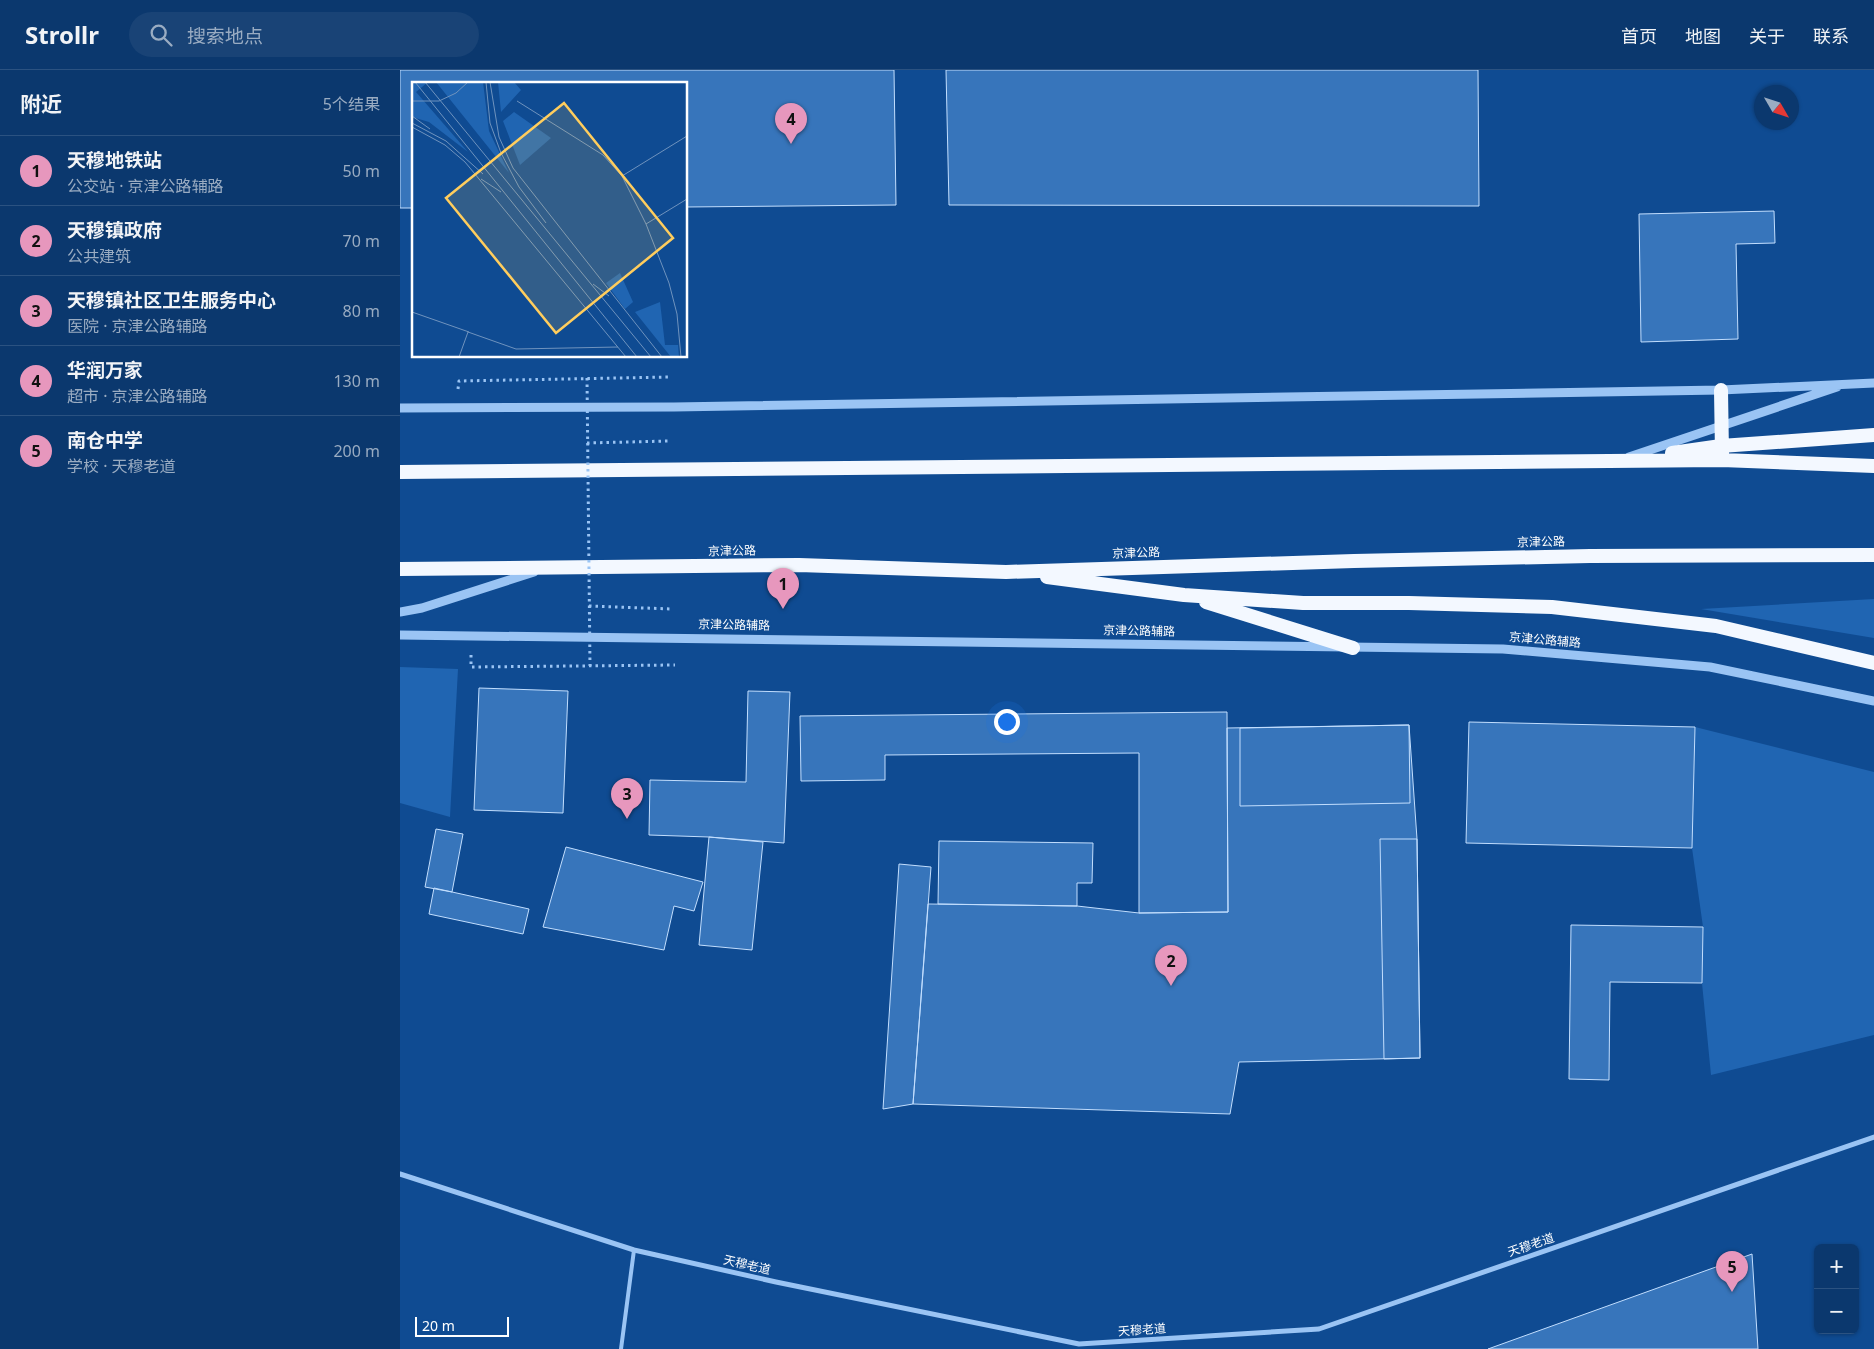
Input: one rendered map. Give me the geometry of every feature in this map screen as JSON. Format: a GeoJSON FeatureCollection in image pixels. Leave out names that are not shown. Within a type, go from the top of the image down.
{"type":"FeatureCollection","features":[{"type":"Feature","properties":{"kind":"highway"},"geometry":{"type":"LineString","coordinates":[[1721,390],[1722,453]]}},
{"type":"Feature","properties":{"kind":"highway"},"geometry":{"type":"LineString","coordinates":[[400,472],[1619,461],[1722,453],[1874,435]]}},
{"type":"Feature","properties":{"kind":"highway"},"geometry":{"type":"LineString","coordinates":[[1722,453],[1874,466]]}},
{"type":"Feature","properties":{"kind":"highway","name":"京津公路"},"geometry":{"type":"LineString","coordinates":[[400,569],[798,565],[1006,572],[1590,556],[1874,555]]}},
{"type":"Feature","properties":{"kind":"highway"},"geometry":{"type":"LineString","coordinates":[[1006,572],[1184,595],[1303,603],[1409,603],[1552,607],[1716,626],[1874,663]]}},
{"type":"Feature","properties":{"kind":"highway"},"geometry":{"type":"LineString","coordinates":[[1184,595],[1353,648]]}},
{"type":"Feature","properties":{"kind":"street"},"geometry":{"type":"LineString","coordinates":[[400,408],[674,407],[1721,390],[1874,383]]}},
{"type":"Feature","properties":{"kind":"street"},"geometry":{"type":"LineString","coordinates":[[1619,461],[1847,384]]}},
{"type":"Feature","properties":{"kind":"street"},"geometry":{"type":"LineString","coordinates":[[400,612],[422,608],[543,569]]}},
{"type":"Feature","properties":{"kind":"street","name":"京津公路辅路"},"geometry":{"type":"LineString","coordinates":[[400,635],[1503,649],[1710,667],[1874,701]]}},
{"type":"Feature","properties":{"kind":"street","name":"天穆老道"},"geometry":{"type":"LineString","coordinates":[[400,1174],[634,1250],[1078,1346],[1318,1329],[1874,1137]]}},
{"type":"Feature","properties":{"kind":"lane"},"geometry":{"type":"LineString","coordinates":[[621,1349],[634,1250]]}},
{"type":"Feature","properties":{"kind":"path"},"geometry":{"type":"LineString","coordinates":[[459,381],[670,377]]}},
{"type":"Feature","properties":{"kind":"path"},"geometry":{"type":"LineString","coordinates":[[587,378],[590,666]]}},
{"type":"Feature","properties":{"kind":"path"},"geometry":{"type":"LineString","coordinates":[[587,443],[669,441]]}},
{"type":"Feature","properties":{"kind":"path"},"geometry":{"type":"LineString","coordinates":[[589,606],[672,609]]}},
{"type":"Feature","properties":{"kind":"path"},"geometry":{"type":"LineString","coordinates":[[471,667],[675,665]]}},
{"type":"Feature","properties":{"kind":"shaded area"},"geometry":{"type":"Polygon","coordinates":[[[1874,599],[1874,638],[1701,609],[1874,599]]]}},
{"type":"Feature","properties":{"kind":"shaded area"},"geometry":{"type":"Polygon","coordinates":[[[400,667],[458,669],[450,817],[400,803],[400,667]]]}},
{"type":"Feature","properties":{"kind":"shaded area"},"geometry":{"type":"Polygon","coordinates":[[[1695,727],[1874,772],[1874,1035],[1711,1075],[1702,983],[1703,927],[1692,848],[1695,727]]]}},
{"type":"Feature","properties":{"kind":"building"},"geometry":{"type":"Polygon","coordinates":[[[400,70],[894,70],[896,205],[688,207],[688,82],[412,82],[412,208],[400,208],[400,70]]]}},
{"type":"Feature","properties":{"kind":"building"},"geometry":{"type":"Polygon","coordinates":[[[946,70],[1478,70],[1479,206],[949,205],[946,70]]]}},
{"type":"Feature","properties":{"kind":"building"},"geometry":{"type":"Polygon","coordinates":[[[1774,211],[1775,243],[1736,244],[1738,339],[1641,342],[1639,214],[1774,211]]]}},
{"type":"Feature","properties":{"kind":"building"},"geometry":{"type":"Polygon","coordinates":[[[479,688],[568,691],[563,813],[474,810],[479,688]]]}},
{"type":"Feature","properties":{"kind":"building"},"geometry":{"type":"Polygon","coordinates":[[[748,691],[790,692],[784,843],[709,837],[649,835],[650,780],[746,782],[748,691]]]}},
{"type":"Feature","properties":{"kind":"building"},"geometry":{"type":"Polygon","coordinates":[[[1227,712],[1228,912],[1139,913],[1139,753],[885,755],[885,780],[801,781],[800,716],[1227,712]]]}},
{"type":"Feature","properties":{"kind":"building"},"geometry":{"type":"Polygon","coordinates":[[[1469,722],[1695,727],[1692,848],[1466,843],[1469,722]]]}},
{"type":"Feature","properties":{"kind":"building"},"geometry":{"type":"Polygon","coordinates":[[[1409,725],[1410,803],[1240,806],[1240,728],[1409,725]]]}},
{"type":"Feature","properties":{"kind":"building"},"geometry":{"type":"Polygon","coordinates":[[[1409,725],[1417,839],[1420,1058],[1239,1062],[1230,1114],[913,1104],[928,904],[1077,906],[1139,913],[1228,912],[1227,728],[1409,725]]]}},
{"type":"Feature","properties":{"kind":"building"},"geometry":{"type":"Polygon","coordinates":[[[436,829],[463,834],[452,892],[425,887],[436,829]]]}},
{"type":"Feature","properties":{"kind":"building"},"geometry":{"type":"Polygon","coordinates":[[[709,837],[763,842],[752,950],[699,945],[709,837]]]}},
{"type":"Feature","properties":{"kind":"building"},"geometry":{"type":"Polygon","coordinates":[[[1380,839],[1417,839],[1420,1058],[1384,1059],[1380,839]]]}},
{"type":"Feature","properties":{"kind":"building"},"geometry":{"type":"Polygon","coordinates":[[[939,841],[1093,843],[1092,883],[1077,883],[1077,906],[938,904],[939,841]]]}},
{"type":"Feature","properties":{"kind":"building"},"geometry":{"type":"Polygon","coordinates":[[[566,847],[703,882],[694,911],[674,906],[664,950],[543,927],[566,847]]]}},
{"type":"Feature","properties":{"kind":"building"},"geometry":{"type":"Polygon","coordinates":[[[899,864],[931,867],[913,1104],[883,1109],[899,864]]]}},
{"type":"Feature","properties":{"kind":"building"},"geometry":{"type":"Polygon","coordinates":[[[434,888],[529,909],[523,934],[429,914],[434,888]]]}},
{"type":"Feature","properties":{"kind":"building"},"geometry":{"type":"Polygon","coordinates":[[[1571,925],[1703,927],[1702,983],[1610,982],[1609,1080],[1569,1079],[1571,925]]]}},
{"type":"Feature","properties":{"kind":"building"},"geometry":{"type":"Polygon","coordinates":[[[1752,1254],[1758,1349],[1488,1349],[1752,1254]]]}},
{"type":"Feature","properties":{"kind":"place","name":"华润万家"},"geometry":{"type":"Point","coordinates":[791,144]}},
{"type":"Feature","properties":{"kind":"place","name":"天穆地铁站"},"geometry":{"type":"Point","coordinates":[783,609]}},
{"type":"Feature","properties":{"kind":"place","name":"天穆镇社区卫生服务中心"},"geometry":{"type":"Point","coordinates":[627,819]}},
{"type":"Feature","properties":{"kind":"place","name":"天穆镇政府"},"geometry":{"type":"Point","coordinates":[1171,986]}},
{"type":"Feature","properties":{"kind":"place","name":"南仓中学"},"geometry":{"type":"Point","coordinates":[1732,1292]}}]}
